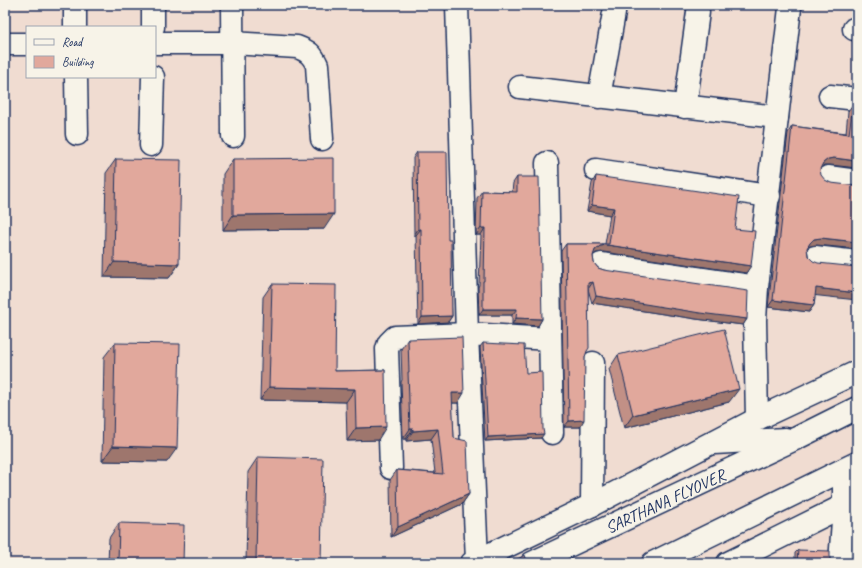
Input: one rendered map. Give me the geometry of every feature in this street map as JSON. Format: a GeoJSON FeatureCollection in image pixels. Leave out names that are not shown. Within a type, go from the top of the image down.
{"type":"FeatureCollection","features":[{"type":"Feature","properties":{"kind":"street"},"geometry":{"type":"LineString","coordinates":[[75,5],[75,26]]}},
{"type":"Feature","properties":{"kind":"street"},"geometry":{"type":"LineString","coordinates":[[153,5],[153,26]]}},
{"type":"Feature","properties":{"kind":"street"},"geometry":{"type":"LineString","coordinates":[[232,5],[231,43],[233,136]]}},
{"type":"Feature","properties":{"kind":"street"},"geometry":{"type":"LineString","coordinates":[[457,5],[474,562],[592,505],[714,443],[757,419],[857,372]]}},
{"type":"Feature","properties":{"kind":"street"},"geometry":{"type":"LineString","coordinates":[[757,419],[755,320],[757,287],[769,196],[790,8]]}},
{"type":"Feature","properties":{"kind":"street"},"geometry":{"type":"LineString","coordinates":[[685,107],[698,12]]}},
{"type":"Feature","properties":{"kind":"street"},"geometry":{"type":"LineString","coordinates":[[599,97],[614,13]]}},
{"type":"Feature","properties":{"kind":"street"},"geometry":{"type":"LineString","coordinates":[[156,43],[231,43],[297,48],[308,51],[314,57],[317,65],[322,139]]}},
{"type":"Feature","properties":{"kind":"street"},"geometry":{"type":"LineString","coordinates":[[5,44],[26,44]]}},
{"type":"Feature","properties":{"kind":"street"},"geometry":{"type":"LineString","coordinates":[[76,78],[77,134]]}},
{"type":"Feature","properties":{"kind":"street"},"geometry":{"type":"LineString","coordinates":[[151,145],[152,78]]}},
{"type":"Feature","properties":{"kind":"street"},"geometry":{"type":"LineString","coordinates":[[520,87],[777,117]]}},
{"type":"Feature","properties":{"kind":"street"},"geometry":{"type":"LineString","coordinates":[[830,96],[857,99]]}},
{"type":"Feature","properties":{"kind":"street"},"geometry":{"type":"LineString","coordinates":[[547,163],[552,433]]}},
{"type":"Feature","properties":{"kind":"street"},"geometry":{"type":"LineString","coordinates":[[596,170],[769,196]]}},
{"type":"Feature","properties":{"kind":"street"},"geometry":{"type":"LineString","coordinates":[[828,177],[857,181]]}},
{"type":"Feature","properties":{"kind":"street"},"geometry":{"type":"LineString","coordinates":[[815,256],[857,262]]}},
{"type":"Feature","properties":{"kind":"street"},"geometry":{"type":"LineString","coordinates":[[602,264],[757,287]]}},
{"type":"Feature","properties":{"kind":"street"},"geometry":{"type":"LineString","coordinates":[[390,468],[387,349],[389,343],[395,337],[467,334],[550,339]]}},
{"type":"Feature","properties":{"kind":"street"},"geometry":{"type":"LineString","coordinates":[[592,505],[593,363]]}},
{"type":"Feature","properties":{"kind":"street","name":"SARTHANA FLYOVER"},"geometry":{"type":"LineString","coordinates":[[532,563],[797,438],[857,408]]}},
{"type":"Feature","properties":{"kind":"street"},"geometry":{"type":"LineString","coordinates":[[714,443],[797,438]]}},
{"type":"Feature","properties":{"kind":"street"},"geometry":{"type":"LineString","coordinates":[[653,563],[850,467],[850,503],[840,563]]}},
{"type":"Feature","properties":{"kind":"street"},"geometry":{"type":"LineString","coordinates":[[728,563],[850,503]]}},
{"type":"Feature","properties":{"kind":"building"},"geometry":{"type":"Polygon","coordinates":[[[853,104],[857,104],[857,161],[834,158],[828,159],[823,163],[820,169],[821,175],[825,180],[831,183],[857,186],[857,242],[821,238],[814,239],[807,248],[808,256],[813,261],[818,263],[857,267],[857,293],[816,288],[814,305],[773,300],[792,126],[849,134],[853,104]]]}},
{"type":"Feature","properties":{"kind":"building"},"geometry":{"type":"Polygon","coordinates":[[[417,152],[447,152],[448,240],[451,240],[452,316],[422,317],[421,229],[418,229],[417,152]]]}},
{"type":"Feature","properties":{"kind":"building"},"geometry":{"type":"Polygon","coordinates":[[[334,158],[334,214],[233,215],[233,159],[334,158]]]}},
{"type":"Feature","properties":{"kind":"building"},"geometry":{"type":"Polygon","coordinates":[[[116,159],[181,160],[179,264],[114,262],[116,159]]]}},
{"type":"Feature","properties":{"kind":"building"},"geometry":{"type":"Polygon","coordinates":[[[596,176],[739,197],[735,229],[755,231],[751,266],[607,245],[600,246],[595,250],[593,256],[594,263],[598,268],[604,270],[748,291],[747,319],[596,296],[593,282],[588,283],[589,348],[585,357],[584,420],[569,421],[566,244],[609,244],[614,208],[592,205],[596,176]]]}},
{"type":"Feature","properties":{"kind":"building"},"geometry":{"type":"Polygon","coordinates":[[[517,177],[539,177],[542,319],[516,318],[517,309],[483,309],[485,228],[481,228],[482,191],[517,192],[517,177]]]}},
{"type":"Feature","properties":{"kind":"building"},"geometry":{"type":"Polygon","coordinates":[[[272,284],[336,285],[335,371],[385,370],[386,427],[356,428],[355,389],[269,387],[272,284]]]}},
{"type":"Feature","properties":{"kind":"building"},"geometry":{"type":"Polygon","coordinates":[[[724,329],[739,389],[633,415],[618,355],[724,329]]]}},
{"type":"Feature","properties":{"kind":"building"},"geometry":{"type":"Polygon","coordinates":[[[462,337],[464,393],[452,393],[454,438],[467,441],[469,494],[398,527],[397,470],[443,474],[438,429],[413,431],[413,429],[410,429],[408,339],[462,337]]]}},
{"type":"Feature","properties":{"kind":"building"},"geometry":{"type":"Polygon","coordinates":[[[115,343],[180,344],[177,448],[113,446],[115,343]]]}},
{"type":"Feature","properties":{"kind":"building"},"geometry":{"type":"Polygon","coordinates":[[[483,343],[524,345],[526,373],[542,372],[544,434],[488,437],[483,343]]]}},
{"type":"Feature","properties":{"kind":"building"},"geometry":{"type":"Polygon","coordinates":[[[258,457],[323,459],[321,562],[256,561],[258,457]]]}},
{"type":"Feature","properties":{"kind":"building"},"geometry":{"type":"Polygon","coordinates":[[[119,523],[184,525],[183,563],[118,563],[119,523]]]}},
{"type":"Feature","properties":{"kind":"building"},"geometry":{"type":"Polygon","coordinates":[[[798,550],[830,551],[831,563],[797,563],[798,550]]]}},
{"type":"Feature","properties":{"kind":"building"},"geometry":{"type":"Polygon","coordinates":[[[525,555],[529,563],[510,563],[525,555]]]}}]}
